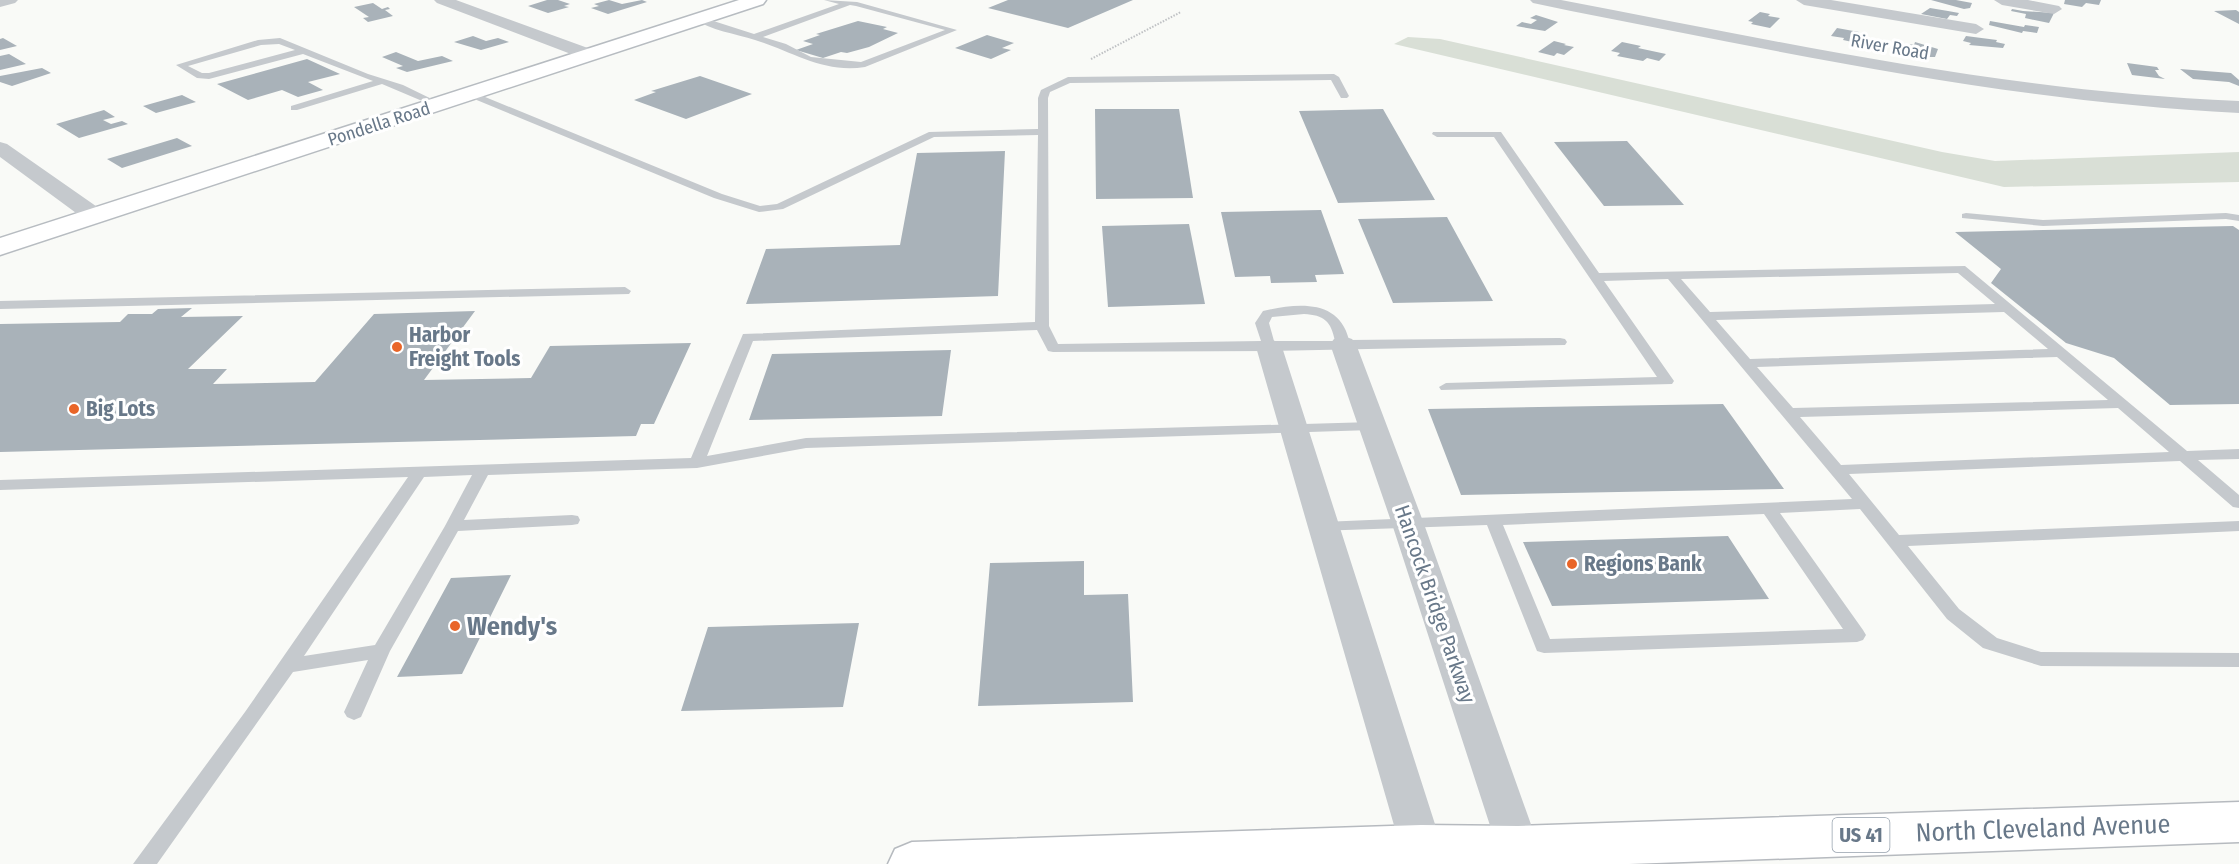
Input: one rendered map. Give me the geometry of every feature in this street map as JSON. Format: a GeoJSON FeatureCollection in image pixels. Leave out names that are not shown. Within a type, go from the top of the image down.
{"type":"FeatureCollection","features":[{"type":"Feature","properties":{"kind":"main road","name":"Pondella Road"},"geometry":{"type":"LineString","coordinates":[[0,247],[757,0]]}},
{"type":"Feature","properties":{"kind":"main road","name":"North Cleveland Avenue"},"geometry":{"type":"LineString","coordinates":[[912,864],[1424,855],[1522,856],[2239,822]]}},
{"type":"Feature","properties":{"kind":"street"},"geometry":{"type":"LineString","coordinates":[[0,2],[10,0]]}},
{"type":"Feature","properties":{"kind":"street"},"geometry":{"type":"LineString","coordinates":[[442,0],[590,54]]}},
{"type":"Feature","properties":{"kind":"street","name":"River Road"},"geometry":{"type":"LineString","coordinates":[[1538,0],[1946,77],[2084,96],[2178,105],[2239,107]]}},
{"type":"Feature","properties":{"kind":"street"},"geometry":{"type":"LineString","coordinates":[[1804,0],[1888,6],[1976,29]]}},
{"type":"Feature","properties":{"kind":"street"},"geometry":{"type":"LineString","coordinates":[[2002,0],[2054,9]]}},
{"type":"Feature","properties":{"kind":"street"},"geometry":{"type":"LineString","coordinates":[[0,148],[95,216]]}},
{"type":"Feature","properties":{"kind":"street","name":"Hancock Bridge Parkway"},"geometry":{"type":"LineString","coordinates":[[1343,344],[1408,524],[1522,856]]}},
{"type":"Feature","properties":{"kind":"street"},"geometry":{"type":"LineString","coordinates":[[1269,347],[1424,855]]}},
{"type":"Feature","properties":{"kind":"lane"},"geometry":{"type":"LineString","coordinates":[[698,19],[783,46],[789,52],[822,62],[862,65],[953,30],[850,3],[828,0]]}},
{"type":"Feature","properties":{"kind":"lane"},"geometry":{"type":"LineString","coordinates":[[754,37],[850,3]]}},
{"type":"Feature","properties":{"kind":"lane"},"geometry":{"type":"LineString","coordinates":[[303,51],[209,76],[200,76],[180,65],[270,41],[280,41],[437,104]]}},
{"type":"Feature","properties":{"kind":"lane"},"geometry":{"type":"LineString","coordinates":[[1344,96],[1334,77],[1068,80],[1046,90],[1043,98],[1042,132],[1042,326],[1053,348],[1560,342]]}},
{"type":"Feature","properties":{"kind":"lane"},"geometry":{"type":"LineString","coordinates":[[294,108],[384,81]]}},
{"type":"Feature","properties":{"kind":"lane"},"geometry":{"type":"LineString","coordinates":[[470,94],[718,196],[759,209],[779,207],[933,134],[1042,132]]}},
{"type":"Feature","properties":{"kind":"lane"},"geometry":{"type":"LineString","coordinates":[[1437,134],[1497,134],[1667,381],[1446,387]]}},
{"type":"Feature","properties":{"kind":"lane"},"geometry":{"type":"LineString","coordinates":[[1966,216],[2043,223],[2226,216],[2239,218]]}},
{"type":"Feature","properties":{"kind":"lane"},"geometry":{"type":"LineString","coordinates":[[1596,277],[1961,269],[2239,503]]}},
{"type":"Feature","properties":{"kind":"lane"},"geometry":{"type":"LineString","coordinates":[[1672,276],[1789,413],[1953,614],[1990,643],[2041,659],[2239,660]]}},
{"type":"Feature","properties":{"kind":"lane"},"geometry":{"type":"LineString","coordinates":[[0,305],[625,291]]}},
{"type":"Feature","properties":{"kind":"lane"},"geometry":{"type":"LineString","coordinates":[[1707,316],[2007,308]]}},
{"type":"Feature","properties":{"kind":"lane"},"geometry":{"type":"LineString","coordinates":[[1269,347],[1262,323],[1268,314],[1293,311],[1312,311],[1330,315],[1336,322],[1343,344]]}},
{"type":"Feature","properties":{"kind":"lane"},"geometry":{"type":"LineString","coordinates":[[697,463],[748,337],[1042,326]]}},
{"type":"Feature","properties":{"kind":"lane"},"geometry":{"type":"LineString","coordinates":[[1746,363],[2061,353]]}},
{"type":"Feature","properties":{"kind":"lane"},"geometry":{"type":"LineString","coordinates":[[1789,413],[2121,404]]}},
{"type":"Feature","properties":{"kind":"lane"},"geometry":{"type":"LineString","coordinates":[[0,485],[697,463],[806,443],[1372,426]]}},
{"type":"Feature","properties":{"kind":"lane"},"geometry":{"type":"LineString","coordinates":[[1836,470],[2181,454],[2239,454]]}},
{"type":"Feature","properties":{"kind":"lane"},"geometry":{"type":"LineString","coordinates":[[354,712],[381,651],[453,526],[482,470]]}},
{"type":"Feature","properties":{"kind":"lane"},"geometry":{"type":"LineString","coordinates":[[144,864],[232,744],[419,472]]}},
{"type":"Feature","properties":{"kind":"lane"},"geometry":{"type":"LineString","coordinates":[[1323,527],[1864,504]]}},
{"type":"Feature","properties":{"kind":"lane"},"geometry":{"type":"LineString","coordinates":[[1493,520],[1544,646],[1857,635],[1767,508]]}},
{"type":"Feature","properties":{"kind":"lane"},"geometry":{"type":"LineString","coordinates":[[453,526],[572,520]]}},
{"type":"Feature","properties":{"kind":"lane"},"geometry":{"type":"LineString","coordinates":[[1894,541],[2239,526]]}},
{"type":"Feature","properties":{"kind":"lane"},"geometry":{"type":"LineString","coordinates":[[285,666],[381,651]]}},
{"type":"Feature","properties":{"kind":"path"},"geometry":{"type":"LineString","coordinates":[[1068,80],[1087,60],[1181,12]]}},
{"type":"Feature","properties":{"kind":"shaded area"},"geometry":{"type":"Polygon","coordinates":[[[1408,37],[1440,39],[1942,152],[1995,161],[2239,152],[2239,182],[2004,187],[1394,44],[1408,37]]]}},
{"type":"Feature","properties":{"kind":"building"},"geometry":{"type":"Polygon","coordinates":[[[547,0],[558,0],[570,4],[564,6],[569,7],[548,13],[528,6],[547,0]]]}},
{"type":"Feature","properties":{"kind":"building"},"geometry":{"type":"Polygon","coordinates":[[[609,0],[622,4],[642,0],[647,2],[608,14],[591,8],[599,6],[594,4],[609,0]]]}},
{"type":"Feature","properties":{"kind":"building"},"geometry":{"type":"Polygon","coordinates":[[[1008,0],[1133,0],[1068,28],[988,8],[1008,0]]]}},
{"type":"Feature","properties":{"kind":"building"},"geometry":{"type":"Polygon","coordinates":[[[1931,0],[1956,0],[1972,3],[1970,8],[1964,9],[1931,0]]]}},
{"type":"Feature","properties":{"kind":"building"},"geometry":{"type":"Polygon","coordinates":[[[2065,0],[2101,0],[2099,5],[2086,3],[2082,7],[2064,4],[2065,0]]]}},
{"type":"Feature","properties":{"kind":"building"},"geometry":{"type":"Polygon","coordinates":[[[373,3],[382,9],[388,7],[390,9],[385,10],[393,16],[368,22],[363,18],[369,17],[354,7],[373,3]]]}},
{"type":"Feature","properties":{"kind":"building"},"geometry":{"type":"Polygon","coordinates":[[[1930,8],[1959,13],[1957,16],[1950,15],[1947,19],[1921,14],[1930,8]]]}},
{"type":"Feature","properties":{"kind":"building"},"geometry":{"type":"Polygon","coordinates":[[[2012,9],[2054,13],[2049,23],[2025,18],[2026,14],[2011,11],[2012,9]]]}},
{"type":"Feature","properties":{"kind":"building"},"geometry":{"type":"Polygon","coordinates":[[[2236,10],[2239,12],[2239,24],[2214,11],[2236,10]]]}},
{"type":"Feature","properties":{"kind":"building"},"geometry":{"type":"Polygon","coordinates":[[[1760,12],[1780,18],[1770,28],[1751,24],[1753,22],[1748,21],[1760,12]]]}},
{"type":"Feature","properties":{"kind":"building"},"geometry":{"type":"Polygon","coordinates":[[[1536,15],[1558,22],[1545,31],[1516,26],[1522,22],[1531,24],[1537,20],[1530,18],[1536,15]]]}},
{"type":"Feature","properties":{"kind":"building"},"geometry":{"type":"Polygon","coordinates":[[[858,21],[887,27],[883,29],[898,33],[869,47],[823,58],[796,50],[813,44],[803,41],[820,35],[816,34],[858,21]]]}},
{"type":"Feature","properties":{"kind":"building"},"geometry":{"type":"Polygon","coordinates":[[[1990,21],[2024,27],[2025,25],[2039,27],[2037,33],[2023,31],[2022,33],[1989,25],[1990,21]]]}},
{"type":"Feature","properties":{"kind":"building"},"geometry":{"type":"Polygon","coordinates":[[[1837,28],[1864,35],[1857,43],[1843,40],[1844,38],[1831,36],[1837,28]]]}},
{"type":"Feature","properties":{"kind":"building"},"geometry":{"type":"Polygon","coordinates":[[[987,35],[1014,43],[1002,48],[1011,50],[991,59],[955,48],[987,35]]]}},
{"type":"Feature","properties":{"kind":"building"},"geometry":{"type":"Polygon","coordinates":[[[473,36],[486,41],[498,38],[509,42],[481,50],[454,42],[473,36]]]}},
{"type":"Feature","properties":{"kind":"building"},"geometry":{"type":"Polygon","coordinates":[[[1966,36],[1997,40],[1996,42],[2005,44],[2003,48],[1969,45],[1971,43],[1963,41],[1966,36]]]}},
{"type":"Feature","properties":{"kind":"building"},"geometry":{"type":"Polygon","coordinates":[[[3,38],[17,46],[0,50],[0,39],[3,38]]]}},
{"type":"Feature","properties":{"kind":"building"},"geometry":{"type":"Polygon","coordinates":[[[1554,41],[1574,47],[1564,55],[1557,53],[1554,56],[1538,52],[1554,41]]]}},
{"type":"Feature","properties":{"kind":"building"},"geometry":{"type":"Polygon","coordinates":[[[1622,42],[1666,54],[1659,61],[1647,58],[1643,61],[1617,56],[1620,53],[1611,51],[1622,42]]]}},
{"type":"Feature","properties":{"kind":"building"},"geometry":{"type":"Polygon","coordinates":[[[1915,42],[1938,49],[1935,57],[1924,57],[1923,59],[1907,54],[1908,52],[1905,52],[1909,44],[1914,45],[1915,42]]]}},
{"type":"Feature","properties":{"kind":"building"},"geometry":{"type":"Polygon","coordinates":[[[396,52],[418,61],[442,56],[453,61],[407,72],[396,68],[403,66],[382,57],[396,52]]]}},
{"type":"Feature","properties":{"kind":"building"},"geometry":{"type":"Polygon","coordinates":[[[9,54],[26,64],[0,70],[0,56],[9,54]]]}},
{"type":"Feature","properties":{"kind":"building"},"geometry":{"type":"Polygon","coordinates":[[[307,59],[340,74],[308,82],[323,90],[298,97],[282,90],[248,100],[217,84],[307,59]]]}},
{"type":"Feature","properties":{"kind":"building"},"geometry":{"type":"Polygon","coordinates":[[[2127,63],[2157,67],[2159,70],[2155,70],[2159,76],[2165,79],[2132,75],[2127,63]]]}},
{"type":"Feature","properties":{"kind":"building"},"geometry":{"type":"Polygon","coordinates":[[[42,68],[51,73],[12,86],[0,82],[0,76],[42,68]]]}},
{"type":"Feature","properties":{"kind":"building"},"geometry":{"type":"Polygon","coordinates":[[[2180,69],[2231,73],[2239,80],[2239,86],[2229,82],[2193,79],[2180,69]]]}},
{"type":"Feature","properties":{"kind":"building"},"geometry":{"type":"Polygon","coordinates":[[[700,76],[752,94],[686,119],[634,100],[656,92],[651,91],[700,76]]]}},
{"type":"Feature","properties":{"kind":"building"},"geometry":{"type":"Polygon","coordinates":[[[182,95],[196,102],[156,113],[143,106],[182,95]]]}},
{"type":"Feature","properties":{"kind":"building"},"geometry":{"type":"Polygon","coordinates":[[[1095,109],[1179,109],[1193,198],[1096,199],[1095,109]]]}},
{"type":"Feature","properties":{"kind":"building"},"geometry":{"type":"Polygon","coordinates":[[[1383,109],[1435,200],[1338,203],[1299,111],[1383,109]]]}},
{"type":"Feature","properties":{"kind":"building"},"geometry":{"type":"Polygon","coordinates":[[[104,110],[115,117],[103,120],[111,124],[122,121],[128,124],[79,138],[56,124],[104,110]]]}},
{"type":"Feature","properties":{"kind":"building"},"geometry":{"type":"Polygon","coordinates":[[[177,138],[192,146],[122,168],[107,159],[177,138]]]}},
{"type":"Feature","properties":{"kind":"building"},"geometry":{"type":"Polygon","coordinates":[[[1627,141],[1684,205],[1604,206],[1554,142],[1627,141]]]}},
{"type":"Feature","properties":{"kind":"building"},"geometry":{"type":"Polygon","coordinates":[[[1005,151],[998,296],[746,304],[766,249],[900,245],[917,153],[1005,151]]]}},
{"type":"Feature","properties":{"kind":"building"},"geometry":{"type":"Polygon","coordinates":[[[1321,210],[1344,274],[1315,275],[1317,282],[1271,283],[1270,276],[1235,277],[1221,212],[1321,210]]]}},
{"type":"Feature","properties":{"kind":"building"},"geometry":{"type":"Polygon","coordinates":[[[1447,217],[1493,301],[1393,303],[1358,219],[1447,217]]]}},
{"type":"Feature","properties":{"kind":"building"},"geometry":{"type":"Polygon","coordinates":[[[1189,224],[1205,304],[1108,307],[1102,226],[1189,224]]]}},
{"type":"Feature","properties":{"kind":"building"},"geometry":{"type":"Polygon","coordinates":[[[2233,226],[2239,230],[2239,404],[2170,405],[2114,358],[2066,343],[1991,283],[2001,269],[1955,232],[2233,226]]]}},
{"type":"Feature","properties":{"kind":"building"},"geometry":{"type":"Polygon","coordinates":[[[192,308],[181,317],[243,316],[188,369],[227,369],[213,384],[315,382],[374,314],[475,311],[424,380],[531,378],[550,346],[691,343],[654,424],[641,424],[636,436],[0,452],[0,324],[120,322],[128,314],[152,314],[158,309],[192,308]]]}},
{"type":"Feature","properties":{"kind":"building"},"geometry":{"type":"Polygon","coordinates":[[[951,350],[942,416],[749,420],[772,354],[951,350]]]}},
{"type":"Feature","properties":{"kind":"building"},"geometry":{"type":"Polygon","coordinates":[[[1723,404],[1784,489],[1461,495],[1428,409],[1723,404]]]}},
{"type":"Feature","properties":{"kind":"building"},"geometry":{"type":"Polygon","coordinates":[[[1728,536],[1769,599],[1552,606],[1523,542],[1728,536]]]}},
{"type":"Feature","properties":{"kind":"building"},"geometry":{"type":"Polygon","coordinates":[[[1084,561],[1084,595],[1128,594],[1133,702],[978,706],[990,563],[1084,561]]]}},
{"type":"Feature","properties":{"kind":"building","name":"Wendy's"},"geometry":{"type":"Polygon","coordinates":[[[511,575],[462,674],[397,677],[451,578],[511,575]]]}},
{"type":"Feature","properties":{"kind":"building"},"geometry":{"type":"Polygon","coordinates":[[[859,623],[843,707],[681,711],[708,627],[859,623]]]}},
{"type":"Feature","properties":{"kind":"place","name":"Harbor Freight Tools"},"geometry":{"type":"Point","coordinates":[397,347]}},
{"type":"Feature","properties":{"kind":"place","name":"Big Lots"},"geometry":{"type":"Point","coordinates":[74,409]}},
{"type":"Feature","properties":{"kind":"place","name":"Regions Bank"},"geometry":{"type":"Point","coordinates":[1572,564]}},
{"type":"Feature","properties":{"kind":"place","name":"Wendy's"},"geometry":{"type":"Point","coordinates":[455,626]}}]}
